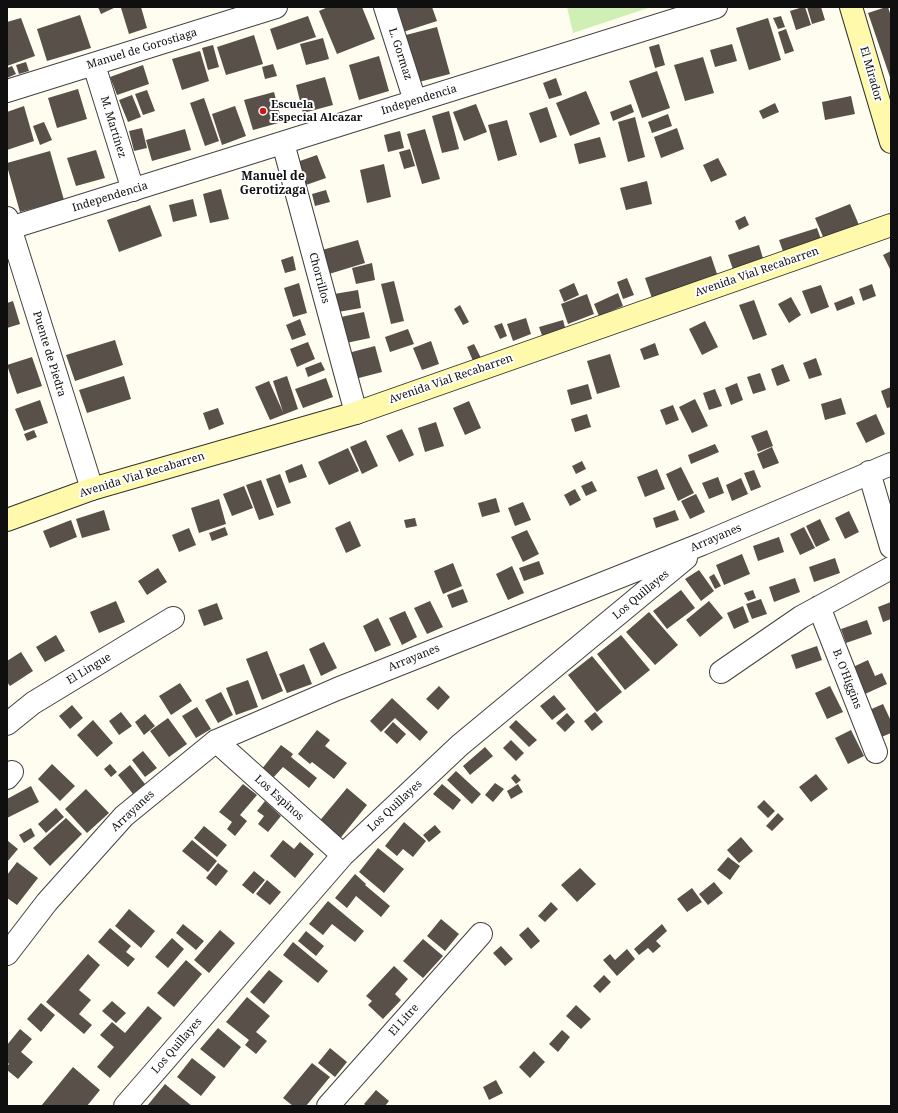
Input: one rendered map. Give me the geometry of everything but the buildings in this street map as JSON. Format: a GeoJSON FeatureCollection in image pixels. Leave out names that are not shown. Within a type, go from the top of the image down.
{"type":"FeatureCollection","features":[{"type":"Feature","properties":{"kind":"main road","name":"El Mirador"},"geometry":{"type":"LineString","coordinates":[[851,7],[891,142]]}},
{"type":"Feature","properties":{"kind":"main road","name":"Avenida Vial Recabarren"},"geometry":{"type":"LineString","coordinates":[[7,520],[92,489],[356,413],[891,225]]}},
{"type":"Feature","properties":{"kind":"street","name":"Manuel de Gorostiaga"},"geometry":{"type":"LineString","coordinates":[[7,91],[276,7]]}},
{"type":"Feature","properties":{"kind":"street","name":"L. Gormaz"},"geometry":{"type":"LineString","coordinates":[[385,7],[415,101]]}},
{"type":"Feature","properties":{"kind":"street","name":"Independencia"},"geometry":{"type":"LineString","coordinates":[[8,225],[133,190],[415,101],[689,11],[716,7]]}},
{"type":"Feature","properties":{"kind":"street","name":"M. Martínez"},"geometry":{"type":"LineString","coordinates":[[94,64],[133,190]]}},
{"type":"Feature","properties":{"kind":"street","name":"Chorrillos"},"geometry":{"type":"LineString","coordinates":[[283,142],[356,413]]}},
{"type":"Feature","properties":{"kind":"street","name":"Puente de Piedra"},"geometry":{"type":"LineString","coordinates":[[8,225],[92,489]]}},
{"type":"Feature","properties":{"kind":"street","name":"Arrayanes"},"geometry":{"type":"LineString","coordinates":[[7,954],[47,902],[124,816],[216,741],[337,689],[702,544],[869,472],[891,464]]}},
{"type":"Feature","properties":{"kind":"street"},"geometry":{"type":"LineString","coordinates":[[869,472],[891,547]]}},
{"type":"Feature","properties":{"kind":"street","name":"Los Quillayes"},"geometry":{"type":"LineString","coordinates":[[125,1106],[343,855],[460,745],[702,544]]}},
{"type":"Feature","properties":{"kind":"street"},"geometry":{"type":"LineString","coordinates":[[721,672],[801,617],[891,568]]}},
{"type":"Feature","properties":{"kind":"street","name":"B. O'Higgins"},"geometry":{"type":"LineString","coordinates":[[819,607],[876,752]]}},
{"type":"Feature","properties":{"kind":"street","name":"El Lingue"},"geometry":{"type":"LineString","coordinates":[[7,724],[33,703],[173,618]]}},
{"type":"Feature","properties":{"kind":"street","name":"Los Espinos"},"geometry":{"type":"LineString","coordinates":[[216,741],[343,855]]}},
{"type":"Feature","properties":{"kind":"street","name":"El Litre"},"geometry":{"type":"LineString","coordinates":[[328,1106],[481,934]]}},
{"type":"Feature","properties":{"kind":"green space"},"geometry":{"type":"Polygon","coordinates":[[[567,7],[651,7],[573,33],[567,7]]]}},
{"type":"Feature","properties":{"kind":"place","name":"Escuela Especial Alcazar"},"geometry":{"type":"Point","coordinates":[263,111]}},
{"type":"Feature","properties":{"kind":"district","name":"Manuel de Gerotizaga"},"geometry":{"type":"Point","coordinates":[273,184]}}]}
